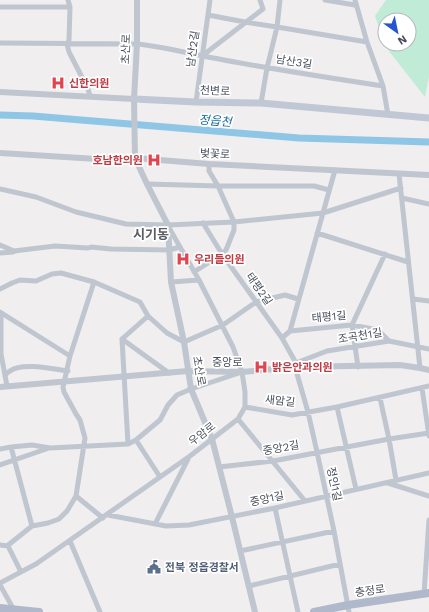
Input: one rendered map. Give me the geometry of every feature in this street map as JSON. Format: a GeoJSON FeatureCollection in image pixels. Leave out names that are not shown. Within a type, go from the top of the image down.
{"type":"FeatureCollection","features":[{"type":"Feature","properties":{"kind":"main road","name":"천변로"},"geometry":{"type":"LineString","coordinates":[[134,99],[261,103],[429,118]]}},
{"type":"Feature","properties":{"kind":"main road","name":"충정로"},"geometry":{"type":"LineString","coordinates":[[314,612],[348,608],[426,593]]}},
{"type":"Feature","properties":{"kind":"main road"},"geometry":{"type":"LineString","coordinates":[[0,608],[15,611],[39,612]]}},
{"type":"Feature","properties":{"kind":"street"},"geometry":{"type":"LineString","coordinates":[[68,0],[70,7],[69,40],[67,44],[69,52],[88,89],[90,96]]}},
{"type":"Feature","properties":{"kind":"street","name":"초산로"},"geometry":{"type":"LineString","coordinates":[[137,0],[137,44],[134,99],[135,158],[168,225],[171,282],[184,342],[190,389],[212,439],[255,612]]}},
{"type":"Feature","properties":{"kind":"street","name":"남산2길"},"geometry":{"type":"LineString","coordinates":[[196,102],[210,0]]}},
{"type":"Feature","properties":{"kind":"street"},"geometry":{"type":"LineString","coordinates":[[202,56],[263,9],[260,0]]}},
{"type":"Feature","properties":{"kind":"street"},"geometry":{"type":"LineString","coordinates":[[261,103],[267,68],[277,27],[280,0]]}},
{"type":"Feature","properties":{"kind":"street"},"geometry":{"type":"LineString","coordinates":[[325,0],[355,2],[367,42],[383,86],[388,115]]}},
{"type":"Feature","properties":{"kind":"street"},"geometry":{"type":"LineString","coordinates":[[0,7],[70,7]]}},
{"type":"Feature","properties":{"kind":"street"},"geometry":{"type":"LineString","coordinates":[[208,15],[367,42]]}},
{"type":"Feature","properties":{"kind":"street","name":"남산3길"},"geometry":{"type":"LineString","coordinates":[[0,43],[148,45],[267,68],[383,86]]}},
{"type":"Feature","properties":{"kind":"street","name":"천변로"},"geometry":{"type":"LineString","coordinates":[[0,92],[134,99]]}},
{"type":"Feature","properties":{"kind":"street","name":"벚꽃로"},"geometry":{"type":"LineString","coordinates":[[0,152],[97,159],[135,158],[209,164],[429,175]]}},
{"type":"Feature","properties":{"kind":"street"},"geometry":{"type":"LineString","coordinates":[[194,272],[226,250],[234,230],[234,222],[218,186],[209,171],[209,164]]}},
{"type":"Feature","properties":{"kind":"street"},"geometry":{"type":"LineString","coordinates":[[282,338],[290,331],[334,170]]}},
{"type":"Feature","properties":{"kind":"street"},"geometry":{"type":"LineString","coordinates":[[399,174],[420,368]]}},
{"type":"Feature","properties":{"kind":"street"},"geometry":{"type":"LineString","coordinates":[[147,184],[314,186],[329,190]]}},
{"type":"Feature","properties":{"kind":"street"},"geometry":{"type":"LineString","coordinates":[[0,189],[36,197],[76,212],[126,224],[168,225],[234,222],[323,213],[401,188]]}},
{"type":"Feature","properties":{"kind":"street"},"geometry":{"type":"LineString","coordinates":[[402,198],[429,204]]}},
{"type":"Feature","properties":{"kind":"street","name":"태평2길"},"geometry":{"type":"LineString","coordinates":[[202,223],[222,254],[282,338],[295,365]]}},
{"type":"Feature","properties":{"kind":"street"},"geometry":{"type":"LineString","coordinates":[[168,225],[199,280],[233,347],[242,372],[245,392],[245,407]]}},
{"type":"Feature","properties":{"kind":"street"},"geometry":{"type":"LineString","coordinates":[[317,233],[408,262]]}},
{"type":"Feature","properties":{"kind":"street"},"geometry":{"type":"LineString","coordinates":[[0,245],[14,251]]}},
{"type":"Feature","properties":{"kind":"street"},"geometry":{"type":"LineString","coordinates":[[0,253],[55,246],[169,250],[180,247]]}},
{"type":"Feature","properties":{"kind":"street"},"geometry":{"type":"LineString","coordinates":[[358,367],[352,325],[385,254]]}},
{"type":"Feature","properties":{"kind":"street"},"geometry":{"type":"LineString","coordinates":[[0,289],[20,280],[36,281],[52,274],[61,273],[94,282],[140,302],[148,316],[167,334],[184,342],[223,326],[256,302],[285,295],[298,299]]}},
{"type":"Feature","properties":{"kind":"street"},"geometry":{"type":"LineString","coordinates":[[171,282],[199,280]]}},
{"type":"Feature","properties":{"kind":"street"},"geometry":{"type":"LineString","coordinates":[[7,546],[32,526],[59,519],[68,511],[76,496],[85,446],[85,438],[80,420],[64,392],[63,387],[68,371],[70,356],[94,282]]}},
{"type":"Feature","properties":{"kind":"street"},"geometry":{"type":"LineString","coordinates":[[412,299],[429,301]]}},
{"type":"Feature","properties":{"kind":"street"},"geometry":{"type":"LineString","coordinates":[[1,312],[70,356]]}},
{"type":"Feature","properties":{"kind":"street"},"geometry":{"type":"LineString","coordinates":[[1,312],[1,354],[5,376],[3,386]]}},
{"type":"Feature","properties":{"kind":"street"},"geometry":{"type":"LineString","coordinates":[[122,339],[148,316]]}},
{"type":"Feature","properties":{"kind":"street","name":"태평1길"},"geometry":{"type":"LineString","coordinates":[[290,331],[352,325],[378,330],[389,341]]}},
{"type":"Feature","properties":{"kind":"street"},"geometry":{"type":"LineString","coordinates":[[122,339],[169,373]]}},
{"type":"Feature","properties":{"kind":"street"},"geometry":{"type":"LineString","coordinates":[[122,339],[128,444]]}},
{"type":"Feature","properties":{"kind":"street","name":"조곡천1길"},"geometry":{"type":"LineString","coordinates":[[295,365],[327,351],[389,341],[429,349]]}},
{"type":"Feature","properties":{"kind":"street","name":"중앙로"},"geometry":{"type":"LineString","coordinates":[[3,386],[169,373],[242,372],[295,365],[358,367],[400,366],[429,370]]}},
{"type":"Feature","properties":{"kind":"street","name":"정인1길"},"geometry":{"type":"LineString","coordinates":[[295,365],[317,452],[334,531],[348,608]]}},
{"type":"Feature","properties":{"kind":"street"},"geometry":{"type":"LineString","coordinates":[[5,376],[11,370],[25,367],[68,371]]}},
{"type":"Feature","properties":{"kind":"street"},"geometry":{"type":"LineString","coordinates":[[0,449],[11,446],[32,445],[50,448],[128,444],[136,440],[160,420],[168,405],[177,395],[190,389],[242,372]]}},
{"type":"Feature","properties":{"kind":"street","name":"새암길"},"geometry":{"type":"LineString","coordinates":[[245,407],[292,415],[380,398],[429,386]]}},
{"type":"Feature","properties":{"kind":"street"},"geometry":{"type":"LineString","coordinates":[[422,388],[429,434]]}},
{"type":"Feature","properties":{"kind":"street"},"geometry":{"type":"LineString","coordinates":[[380,398],[396,480]]}},
{"type":"Feature","properties":{"kind":"street","name":"우암로"},"geometry":{"type":"LineString","coordinates":[[0,584],[36,564],[189,457],[238,419],[245,407]]}},
{"type":"Feature","properties":{"kind":"street"},"geometry":{"type":"LineString","coordinates":[[337,407],[356,489]]}},
{"type":"Feature","properties":{"kind":"street"},"geometry":{"type":"LineString","coordinates":[[238,419],[305,501]]}},
{"type":"Feature","properties":{"kind":"street","name":"중앙2길"},"geometry":{"type":"LineString","coordinates":[[219,467],[273,461],[389,439],[429,434]]}},
{"type":"Feature","properties":{"kind":"street"},"geometry":{"type":"LineString","coordinates":[[136,440],[160,477]]}},
{"type":"Feature","properties":{"kind":"street"},"geometry":{"type":"LineString","coordinates":[[11,446],[32,526]]}},
{"type":"Feature","properties":{"kind":"street"},"geometry":{"type":"LineString","coordinates":[[0,465],[50,448]]}},
{"type":"Feature","properties":{"kind":"street"},"geometry":{"type":"LineString","coordinates":[[155,524],[189,457]]}},
{"type":"Feature","properties":{"kind":"street","name":"중앙1길"},"geometry":{"type":"LineString","coordinates":[[105,516],[166,526],[189,525],[275,508],[429,473]]}},
{"type":"Feature","properties":{"kind":"street"},"geometry":{"type":"LineString","coordinates":[[386,482],[429,496]]}},
{"type":"Feature","properties":{"kind":"street"},"geometry":{"type":"LineString","coordinates":[[76,496],[105,516]]}},
{"type":"Feature","properties":{"kind":"street"},"geometry":{"type":"LineString","coordinates":[[275,508],[298,612]]}},
{"type":"Feature","properties":{"kind":"street"},"geometry":{"type":"LineString","coordinates":[[426,593],[429,520]]}},
{"type":"Feature","properties":{"kind":"street"},"geometry":{"type":"LineString","coordinates":[[240,551],[334,531]]}},
{"type":"Feature","properties":{"kind":"street"},"geometry":{"type":"LineString","coordinates":[[70,541],[100,612]]}},
{"type":"Feature","properties":{"kind":"street"},"geometry":{"type":"LineString","coordinates":[[0,545],[8,546],[21,572]]}},
{"type":"Feature","properties":{"kind":"street"},"geometry":{"type":"LineString","coordinates":[[249,586],[340,564]]}},
{"type":"Feature","properties":{"kind":"street"},"geometry":{"type":"LineString","coordinates":[[0,584],[15,611]]}},
{"type":"Feature","properties":{"kind":"green space"},"geometry":{"type":"Polygon","coordinates":[[[386,0],[429,0],[429,77],[425,97],[390,52],[417,52],[417,12],[378,12],[386,0]]]}},
{"type":"Feature","properties":{"kind":"waterway","name":"정읍천"},"geometry":{"type":"LineString","coordinates":[[0,115],[33,116],[299,138],[429,142]]}},
{"type":"Feature","properties":{"kind":"place","name":"신한의원"},"geometry":{"type":"Point","coordinates":[58,83]}},
{"type":"Feature","properties":{"kind":"place","name":"호남한의원"},"geometry":{"type":"Point","coordinates":[154,160]}},
{"type":"Feature","properties":{"kind":"place","name":"우리들의원"},"geometry":{"type":"Point","coordinates":[183,259]}},
{"type":"Feature","properties":{"kind":"place","name":"밝은안과의원"},"geometry":{"type":"Point","coordinates":[261,367]}},
{"type":"Feature","properties":{"kind":"place","name":"전북 정읍경찰서"},"geometry":{"type":"Point","coordinates":[154,567]}},
{"type":"Feature","properties":{"kind":"district","name":"시기동"},"geometry":{"type":"Point","coordinates":[151,234]}}]}
